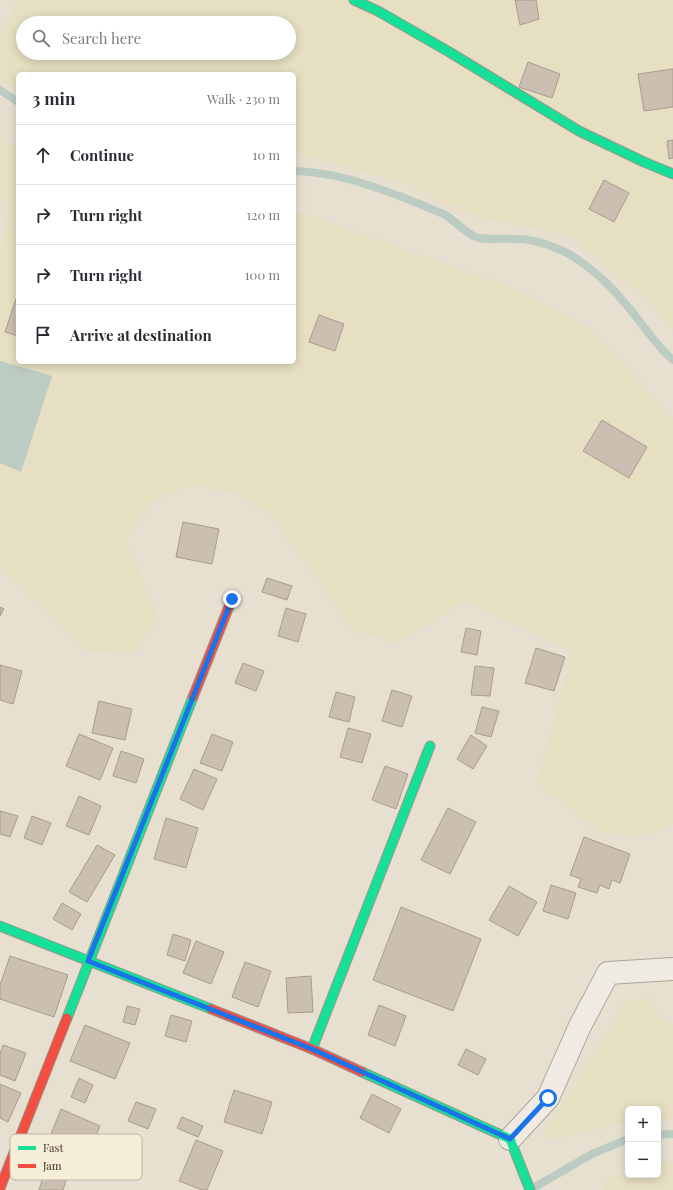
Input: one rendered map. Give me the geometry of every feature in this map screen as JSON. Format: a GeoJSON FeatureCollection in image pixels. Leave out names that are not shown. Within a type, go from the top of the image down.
{"type":"FeatureCollection","features":[{"type":"Feature","properties":{"kind":"street"},"geometry":{"type":"LineString","coordinates":[[354,0],[378,11],[451,53],[579,131],[673,174]]}},
{"type":"Feature","properties":{"kind":"street"},"geometry":{"type":"LineString","coordinates":[[21,1134],[232,599]]}},
{"type":"Feature","properties":{"kind":"street"},"geometry":{"type":"LineString","coordinates":[[312,1049],[430,746]]}},
{"type":"Feature","properties":{"kind":"street"},"geometry":{"type":"LineString","coordinates":[[0,926],[312,1049],[510,1139],[530,1190]]}},
{"type":"Feature","properties":{"kind":"street"},"geometry":{"type":"LineString","coordinates":[[510,1139],[548,1098],[580,1026],[608,973],[673,968]]}},
{"type":"Feature","properties":{"kind":"street"},"geometry":{"type":"LineString","coordinates":[[0,1188],[10,1162]]}},
{"type":"Feature","properties":{"kind":"shaded area"},"geometry":{"type":"Polygon","coordinates":[[[18,0],[673,0],[673,330],[644,297],[569,235],[479,218],[405,183],[296,154],[296,72],[16,72],[16,91],[0,79],[0,35],[18,0]]]}},
{"type":"Feature","properties":{"kind":"shaded area"},"geometry":{"type":"Polygon","coordinates":[[[0,140],[16,146],[16,364],[296,364],[296,211],[524,292],[594,332],[673,419],[673,823],[648,835],[604,834],[537,783],[573,651],[466,601],[396,643],[354,631],[274,518],[237,493],[189,485],[150,504],[126,539],[158,618],[133,653],[89,652],[0,568],[0,251],[2,249],[8,205],[0,197],[0,140]]]}},
{"type":"Feature","properties":{"kind":"shaded area"},"geometry":{"type":"Polygon","coordinates":[[[0,361],[52,376],[21,472],[0,463],[0,361]]]}},
{"type":"Feature","properties":{"kind":"shaded area"},"geometry":{"type":"Polygon","coordinates":[[[651,999],[660,1018],[673,1025],[673,1118],[661,1120],[661,1106],[625,1106],[625,1124],[544,1140],[545,1130],[628,1001],[651,999]]]}},
{"type":"Feature","properties":{"kind":"shaded area"},"geometry":{"type":"Polygon","coordinates":[[[673,1161],[673,1190],[603,1190],[608,1178],[625,1174],[625,1178],[661,1178],[661,1164],[673,1161]]]}},
{"type":"Feature","properties":{"kind":"building"},"geometry":{"type":"Polygon","coordinates":[[[515,0],[536,0],[539,19],[520,25],[515,0]]]}},
{"type":"Feature","properties":{"kind":"building"},"geometry":{"type":"Polygon","coordinates":[[[528,62],[560,74],[552,98],[519,87],[528,62]]]}},
{"type":"Feature","properties":{"kind":"building"},"geometry":{"type":"Polygon","coordinates":[[[673,69],[673,107],[644,111],[638,74],[673,69]]]}},
{"type":"Feature","properties":{"kind":"building"},"geometry":{"type":"Polygon","coordinates":[[[673,140],[673,158],[669,159],[667,141],[673,140]]]}},
{"type":"Feature","properties":{"kind":"building"},"geometry":{"type":"Polygon","coordinates":[[[604,180],[629,193],[614,222],[589,209],[604,180]]]}},
{"type":"Feature","properties":{"kind":"building"},"geometry":{"type":"Polygon","coordinates":[[[16,299],[16,335],[5,332],[16,299]]]}},
{"type":"Feature","properties":{"kind":"building"},"geometry":{"type":"Polygon","coordinates":[[[319,315],[344,324],[335,351],[309,342],[319,315]]]}},
{"type":"Feature","properties":{"kind":"building"},"geometry":{"type":"Polygon","coordinates":[[[602,420],[647,447],[629,478],[583,451],[602,420]]]}},
{"type":"Feature","properties":{"kind":"building"},"geometry":{"type":"Polygon","coordinates":[[[183,522],[219,529],[212,564],[176,557],[183,522]]]}},
{"type":"Feature","properties":{"kind":"building"},"geometry":{"type":"Polygon","coordinates":[[[267,578],[292,586],[287,600],[262,592],[267,578]]]}},
{"type":"Feature","properties":{"kind":"building"},"geometry":{"type":"Polygon","coordinates":[[[0,607],[4,609],[0,616],[0,607]]]}},
{"type":"Feature","properties":{"kind":"building"},"geometry":{"type":"Polygon","coordinates":[[[286,608],[306,614],[298,642],[278,636],[286,608]]]}},
{"type":"Feature","properties":{"kind":"building"},"geometry":{"type":"Polygon","coordinates":[[[466,628],[481,631],[477,655],[461,652],[466,628]]]}},
{"type":"Feature","properties":{"kind":"building"},"geometry":{"type":"Polygon","coordinates":[[[536,648],[565,657],[554,691],[525,683],[536,648]]]}},
{"type":"Feature","properties":{"kind":"building"},"geometry":{"type":"Polygon","coordinates":[[[243,663],[264,671],[256,691],[235,683],[243,663]]]}},
{"type":"Feature","properties":{"kind":"building"},"geometry":{"type":"Polygon","coordinates":[[[0,665],[22,671],[13,704],[0,700],[0,665]]]}},
{"type":"Feature","properties":{"kind":"building"},"geometry":{"type":"Polygon","coordinates":[[[475,666],[494,668],[490,696],[471,695],[475,666]]]}},
{"type":"Feature","properties":{"kind":"building"},"geometry":{"type":"Polygon","coordinates":[[[392,690],[412,696],[402,727],[382,721],[392,690]]]}},
{"type":"Feature","properties":{"kind":"building"},"geometry":{"type":"Polygon","coordinates":[[[336,692],[355,697],[349,722],[329,717],[336,692]]]}},
{"type":"Feature","properties":{"kind":"building"},"geometry":{"type":"Polygon","coordinates":[[[99,701],[132,709],[125,740],[92,733],[99,701]]]}},
{"type":"Feature","properties":{"kind":"building"},"geometry":{"type":"Polygon","coordinates":[[[482,707],[499,711],[491,737],[475,733],[482,707]]]}},
{"type":"Feature","properties":{"kind":"building"},"geometry":{"type":"Polygon","coordinates":[[[348,728],[371,734],[362,763],[340,757],[348,728]]]}},
{"type":"Feature","properties":{"kind":"building"},"geometry":{"type":"Polygon","coordinates":[[[79,734],[113,748],[100,780],[66,766],[79,734]]]}},
{"type":"Feature","properties":{"kind":"building"},"geometry":{"type":"Polygon","coordinates":[[[212,734],[233,742],[222,771],[200,763],[212,734]]]}},
{"type":"Feature","properties":{"kind":"building"},"geometry":{"type":"Polygon","coordinates":[[[471,735],[487,746],[473,769],[457,759],[471,735]]]}},
{"type":"Feature","properties":{"kind":"building"},"geometry":{"type":"Polygon","coordinates":[[[121,751],[144,759],[136,783],[113,776],[121,751]]]}},
{"type":"Feature","properties":{"kind":"building"},"geometry":{"type":"Polygon","coordinates":[[[385,766],[408,774],[396,809],[372,800],[385,766]]]}},
{"type":"Feature","properties":{"kind":"building"},"geometry":{"type":"Polygon","coordinates":[[[194,769],[217,779],[203,810],[180,799],[194,769]]]}},
{"type":"Feature","properties":{"kind":"building"},"geometry":{"type":"Polygon","coordinates":[[[79,796],[101,806],[89,835],[66,826],[79,796]]]}},
{"type":"Feature","properties":{"kind":"building"},"geometry":{"type":"Polygon","coordinates":[[[448,808],[476,822],[450,874],[421,860],[448,808]]]}},
{"type":"Feature","properties":{"kind":"building"},"geometry":{"type":"Polygon","coordinates":[[[0,811],[18,816],[10,837],[0,834],[0,811]]]}},
{"type":"Feature","properties":{"kind":"building"},"geometry":{"type":"Polygon","coordinates":[[[32,816],[51,823],[42,845],[24,838],[32,816]]]}},
{"type":"Feature","properties":{"kind":"building"},"geometry":{"type":"Polygon","coordinates":[[[166,818],[198,828],[186,868],[154,859],[166,818]]]}},
{"type":"Feature","properties":{"kind":"building"},"geometry":{"type":"Polygon","coordinates":[[[584,837],[630,854],[620,883],[612,880],[609,889],[600,885],[597,893],[578,887],[581,879],[570,875],[584,837]]]}},
{"type":"Feature","properties":{"kind":"building"},"geometry":{"type":"Polygon","coordinates":[[[97,845],[115,855],[87,902],[69,892],[97,845]]]}},
{"type":"Feature","properties":{"kind":"building"},"geometry":{"type":"Polygon","coordinates":[[[551,885],[576,893],[568,919],[543,911],[551,885]]]}},
{"type":"Feature","properties":{"kind":"building"},"geometry":{"type":"Polygon","coordinates":[[[509,886],[537,902],[518,936],[489,920],[509,886]]]}},
{"type":"Feature","properties":{"kind":"building"},"geometry":{"type":"Polygon","coordinates":[[[62,903],[81,914],[72,930],[53,919],[62,903]]]}},
{"type":"Feature","properties":{"kind":"building"},"geometry":{"type":"Polygon","coordinates":[[[401,907],[481,939],[453,1011],[373,980],[401,907]]]}},
{"type":"Feature","properties":{"kind":"building"},"geometry":{"type":"Polygon","coordinates":[[[173,934],[191,940],[185,961],[167,955],[173,934]]]}},
{"type":"Feature","properties":{"kind":"building"},"geometry":{"type":"Polygon","coordinates":[[[196,941],[224,952],[211,984],[183,973],[196,941]]]}},
{"type":"Feature","properties":{"kind":"building"},"geometry":{"type":"Polygon","coordinates":[[[10,956],[68,975],[54,1017],[0,999],[0,985],[10,956]]]}},
{"type":"Feature","properties":{"kind":"building"},"geometry":{"type":"Polygon","coordinates":[[[245,962],[271,971],[258,1007],[232,997],[245,962]]]}},
{"type":"Feature","properties":{"kind":"building"},"geometry":{"type":"Polygon","coordinates":[[[311,976],[313,1012],[288,1013],[286,978],[311,976]]]}},
{"type":"Feature","properties":{"kind":"building"},"geometry":{"type":"Polygon","coordinates":[[[379,1005],[406,1016],[395,1046],[368,1035],[379,1005]]]}},
{"type":"Feature","properties":{"kind":"building"},"geometry":{"type":"Polygon","coordinates":[[[127,1006],[140,1009],[135,1025],[123,1022],[127,1006]]]}},
{"type":"Feature","properties":{"kind":"building"},"geometry":{"type":"Polygon","coordinates":[[[171,1015],[192,1021],[186,1042],[165,1036],[171,1015]]]}},
{"type":"Feature","properties":{"kind":"building"},"geometry":{"type":"Polygon","coordinates":[[[85,1025],[130,1043],[115,1079],[70,1061],[85,1025]]]}},
{"type":"Feature","properties":{"kind":"building"},"geometry":{"type":"Polygon","coordinates":[[[3,1045],[26,1053],[15,1081],[0,1075],[0,1054],[3,1045]]]}},
{"type":"Feature","properties":{"kind":"building"},"geometry":{"type":"Polygon","coordinates":[[[466,1049],[486,1059],[478,1075],[458,1065],[466,1049]]]}},
{"type":"Feature","properties":{"kind":"building"},"geometry":{"type":"Polygon","coordinates":[[[79,1078],[93,1085],[85,1103],[71,1097],[79,1078]]]}},
{"type":"Feature","properties":{"kind":"building"},"geometry":{"type":"Polygon","coordinates":[[[0,1084],[21,1093],[8,1122],[0,1118],[0,1084]]]}},
{"type":"Feature","properties":{"kind":"building"},"geometry":{"type":"Polygon","coordinates":[[[234,1090],[272,1102],[262,1134],[224,1122],[234,1090]]]}},
{"type":"Feature","properties":{"kind":"building"},"geometry":{"type":"Polygon","coordinates":[[[372,1094],[401,1109],[389,1133],[360,1118],[372,1094]]]}},
{"type":"Feature","properties":{"kind":"building"},"geometry":{"type":"Polygon","coordinates":[[[136,1102],[156,1109],[148,1129],[128,1121],[136,1102]]]}},
{"type":"Feature","properties":{"kind":"building"},"geometry":{"type":"Polygon","coordinates":[[[61,1109],[100,1126],[97,1134],[51,1134],[61,1109]]]}},
{"type":"Feature","properties":{"kind":"building"},"geometry":{"type":"Polygon","coordinates":[[[182,1117],[203,1126],[198,1137],[177,1128],[182,1117]]]}},
{"type":"Feature","properties":{"kind":"building"},"geometry":{"type":"Polygon","coordinates":[[[196,1140],[223,1151],[207,1190],[202,1190],[179,1181],[196,1140]]]}},
{"type":"Feature","properties":{"kind":"building"},"geometry":{"type":"Polygon","coordinates":[[[42,1180],[66,1180],[63,1190],[39,1190],[42,1180]]]}},
{"type":"Feature","properties":{"kind":"waterway"},"geometry":{"type":"LineString","coordinates":[[0,90],[16,101]]}},
{"type":"Feature","properties":{"kind":"waterway"},"geometry":{"type":"LineString","coordinates":[[296,171],[336,176],[389,192],[447,216],[475,237],[483,239],[526,239],[567,253],[587,266],[623,300],[660,348],[673,360]]}},
{"type":"Feature","properties":{"kind":"waterway"},"geometry":{"type":"LineString","coordinates":[[661,1135],[673,1134]]}},
{"type":"Feature","properties":{"kind":"waterway"},"geometry":{"type":"LineString","coordinates":[[530,1190],[592,1154],[625,1140]]}},
{"type":"Feature","properties":{"kind":"traffic: fast"},"geometry":{"type":"LineString","coordinates":[[354,0],[378,11],[451,53],[579,131],[673,174]]}},
{"type":"Feature","properties":{"kind":"traffic: fast"},"geometry":{"type":"LineString","coordinates":[[67,1018],[193,697]]}},
{"type":"Feature","properties":{"kind":"traffic: fast"},"geometry":{"type":"LineString","coordinates":[[312,1049],[430,746]]}},
{"type":"Feature","properties":{"kind":"traffic: fast"},"geometry":{"type":"LineString","coordinates":[[0,926],[211,1009]]}},
{"type":"Feature","properties":{"kind":"traffic: fast"},"geometry":{"type":"LineString","coordinates":[[362,1072],[510,1139],[530,1190]]}},
{"type":"Feature","properties":{"kind":"traffic: jam"},"geometry":{"type":"LineString","coordinates":[[193,697],[232,599]]}},
{"type":"Feature","properties":{"kind":"traffic: jam"},"geometry":{"type":"LineString","coordinates":[[211,1009],[312,1049],[362,1072]]}},
{"type":"Feature","properties":{"kind":"traffic: jam"},"geometry":{"type":"LineString","coordinates":[[21,1134],[67,1018]]}},
{"type":"Feature","properties":{"kind":"traffic: jam"},"geometry":{"type":"LineString","coordinates":[[0,1188],[10,1163]]}},
{"type":"Feature","properties":{"kind":"route"},"geometry":{"type":"LineString","coordinates":[[232,599],[88,961],[312,1049],[510,1139],[548,1098]]}}]}
